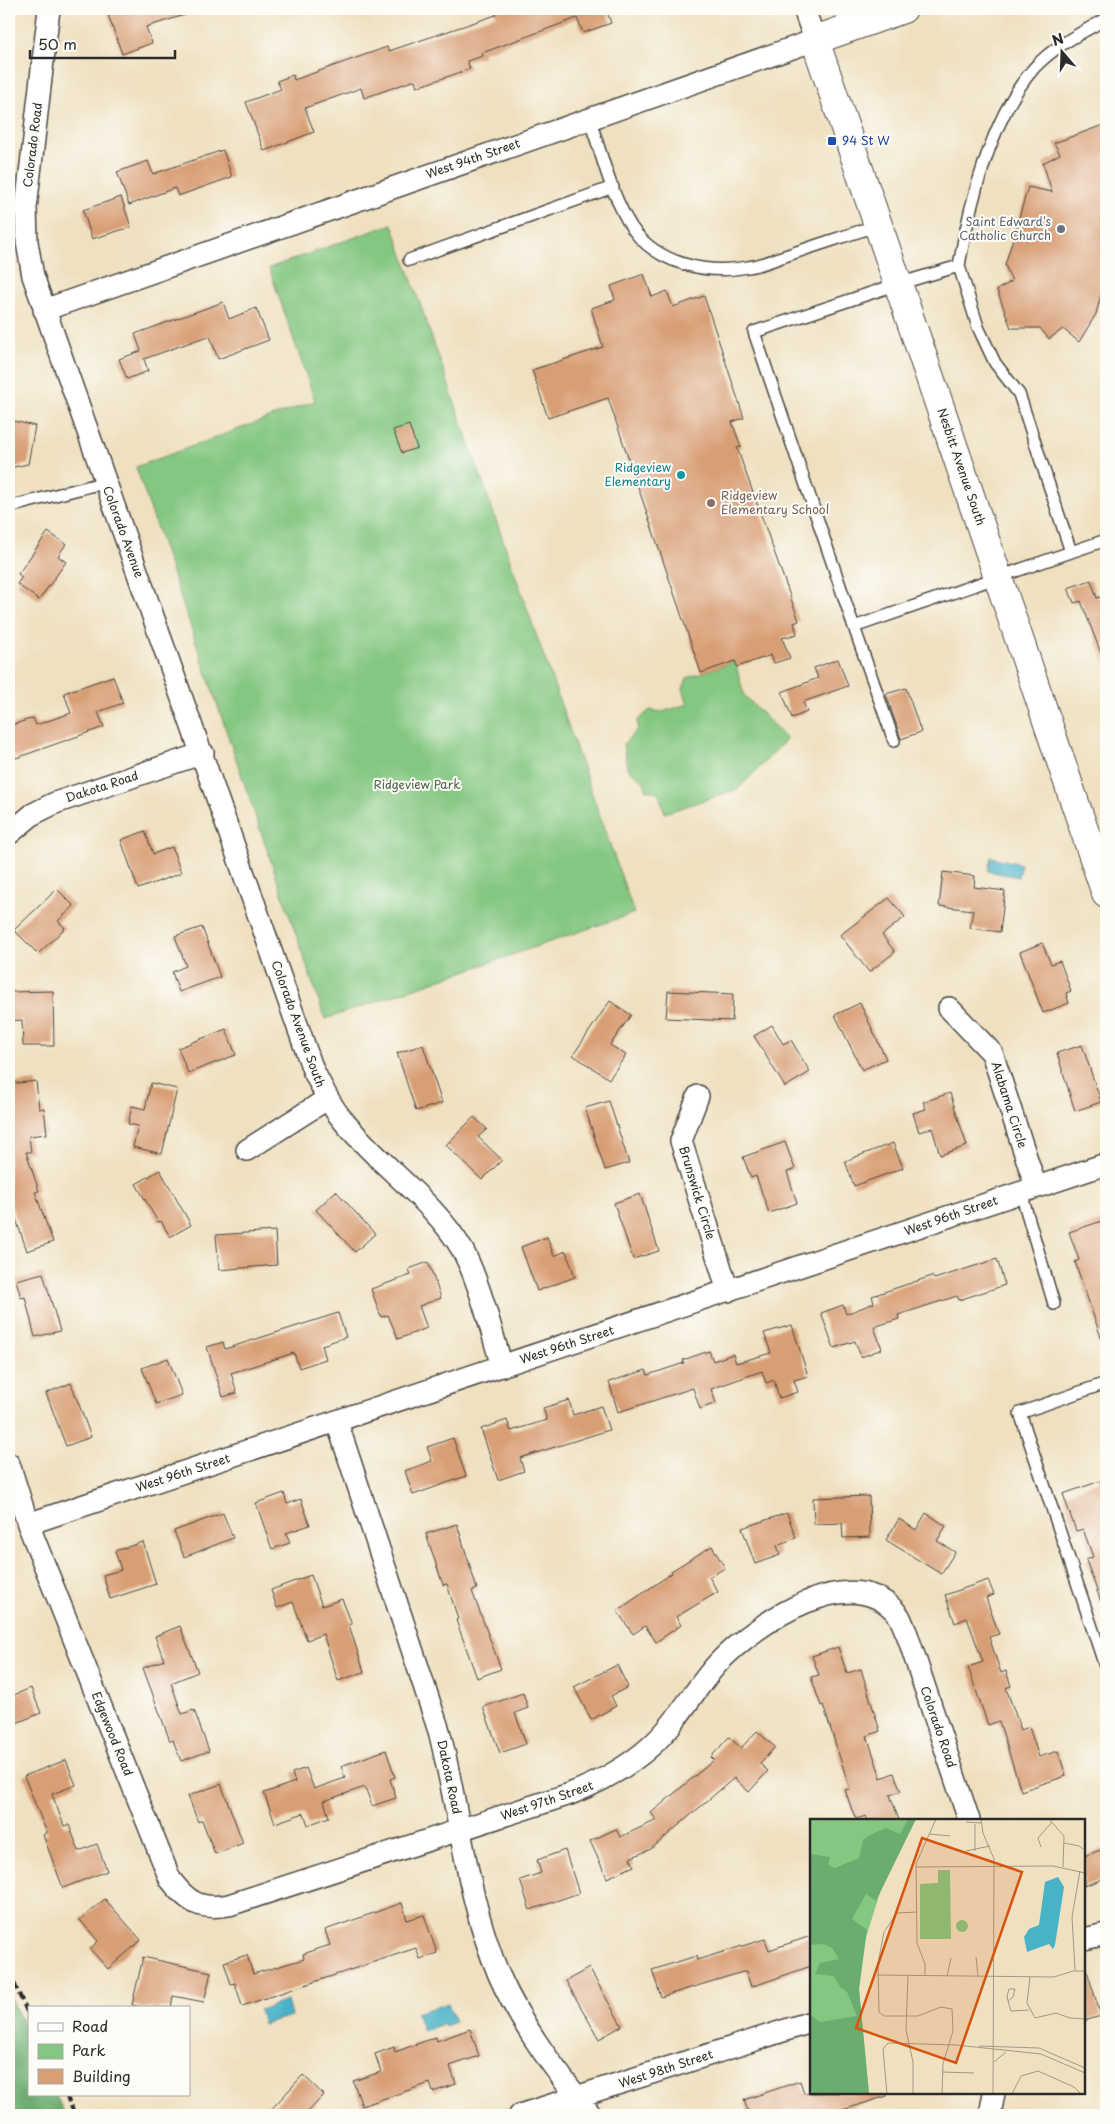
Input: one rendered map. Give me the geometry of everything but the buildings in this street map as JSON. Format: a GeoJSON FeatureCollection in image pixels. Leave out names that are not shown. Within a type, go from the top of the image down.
{"type":"FeatureCollection","features":[{"type":"Feature","properties":{"kind":"street","name":"Colorado Road"},"geometry":{"type":"LineString","coordinates":[[44,310],[33,276],[27,242],[26,208],[49,9]]}},
{"type":"Feature","properties":{"kind":"street"},"geometry":{"type":"LineString","coordinates":[[804,9],[815,40]]}},
{"type":"Feature","properties":{"kind":"street","name":"West 94th Street"},"geometry":{"type":"LineString","coordinates":[[44,310],[903,9]]}},
{"type":"Feature","properties":{"kind":"street","name":"Nesbitt Avenue South"},"geometry":{"type":"LineString","coordinates":[[815,40],[1106,894]]}},
{"type":"Feature","properties":{"kind":"street","name":"Colorado Avenue"},"geometry":{"type":"LineString","coordinates":[[44,310],[203,753]]}},
{"type":"Feature","properties":{"kind":"street","name":"Dakota Road"},"geometry":{"type":"LineString","coordinates":[[9,834],[33,814],[55,803],[203,753]]}},
{"type":"Feature","properties":{"kind":"street","name":"Colorado Avenue South"},"geometry":{"type":"LineString","coordinates":[[203,753],[313,1070],[327,1099],[360,1140],[441,1221],[463,1251],[502,1366]]}},
{"type":"Feature","properties":{"kind":"street","name":"Alabama Circle"},"geometry":{"type":"LineString","coordinates":[[948,1008],[992,1053],[1028,1190]]}},
{"type":"Feature","properties":{"kind":"street","name":"Brunswick Circle"},"geometry":{"type":"LineString","coordinates":[[698,1096],[681,1141],[728,1291]]}},
{"type":"Feature","properties":{"kind":"street"},"geometry":{"type":"LineString","coordinates":[[247,1150],[327,1099]]}},
{"type":"Feature","properties":{"kind":"street","name":"West 96th Street"},"geometry":{"type":"LineString","coordinates":[[28,1524],[1106,1164]]}},
{"type":"Feature","properties":{"kind":"street","name":"Dakota Road"},"geometry":{"type":"LineString","coordinates":[[336,1422],[426,1689],[450,1774],[460,1830],[480,1918],[499,1975],[527,2028],[560,2078],[591,2115]]}},
{"type":"Feature","properties":{"kind":"street"},"geometry":{"type":"LineString","coordinates":[[9,1464],[28,1524]]}},
{"type":"Feature","properties":{"kind":"street","name":"Edgewood Road"},"geometry":{"type":"LineString","coordinates":[[28,1524],[170,1879],[181,1894],[196,1904],[212,1908],[229,1905]]}},
{"type":"Feature","properties":{"kind":"street","name":"West 97th Street"},"geometry":{"type":"LineString","coordinates":[[229,1905],[570,1794],[599,1782],[628,1765],[653,1744],[718,1664],[742,1639],[771,1620],[802,1604],[831,1595],[850,1592],[869,1594],[886,1603],[899,1617],[907,1634]]}},
{"type":"Feature","properties":{"kind":"street","name":"Colorado Road"},"geometry":{"type":"LineString","coordinates":[[907,1634],[969,1819]]}},
{"type":"Feature","properties":{"kind":"street"},"geometry":{"type":"LineString","coordinates":[[1085,1939],[1106,1934]]}},
{"type":"Feature","properties":{"kind":"street","name":"West 98th Street"},"geometry":{"type":"LineString","coordinates":[[520,2115],[810,2022]]}},
{"type":"Feature","properties":{"kind":"street"},"geometry":{"type":"LineString","coordinates":[[990,2115],[994,2094]]}},
{"type":"Feature","properties":{"kind":"lane"},"geometry":{"type":"LineString","coordinates":[[1071,552],[1019,394],[994,364],[978,327],[959,266],[965,227],[977,187],[988,152],[1008,108],[1034,69],[1052,52],[1106,19]]}},
{"type":"Feature","properties":{"kind":"lane"},"geometry":{"type":"LineString","coordinates":[[590,118],[624,215],[646,244],[662,255],[678,262],[704,269],[727,270],[749,267],[878,225]]}},
{"type":"Feature","properties":{"kind":"lane"},"geometry":{"type":"LineString","coordinates":[[409,260],[613,187]]}},
{"type":"Feature","properties":{"kind":"lane"},"geometry":{"type":"LineString","coordinates":[[894,742],[754,332],[898,284],[959,266]]}},
{"type":"Feature","properties":{"kind":"lane"},"geometry":{"type":"LineString","coordinates":[[9,507],[106,482]]}},
{"type":"Feature","properties":{"kind":"lane"},"geometry":{"type":"LineString","coordinates":[[854,627],[1106,540]]}},
{"type":"Feature","properties":{"kind":"lane"},"geometry":{"type":"LineString","coordinates":[[1028,1190],[1054,1304]]}},
{"type":"Feature","properties":{"kind":"lane"},"geometry":{"type":"LineString","coordinates":[[1106,1382],[1020,1413],[1106,1669]]}},
{"type":"Feature","properties":{"kind":"green space","name":"Ridgeview Park"},"geometry":{"type":"Polygon","coordinates":[[[392,224],[634,913],[325,1019],[136,467],[315,401],[269,268],[392,224]]]}},
{"type":"Feature","properties":{"kind":"green space"},"geometry":{"type":"Polygon","coordinates":[[[735,661],[744,695],[787,739],[738,789],[665,813],[658,792],[647,790],[643,780],[628,769],[623,744],[638,729],[637,721],[650,710],[662,712],[688,704],[683,689],[687,678],[735,661]]]}},
{"type":"Feature","properties":{"kind":"green space"},"geometry":{"type":"Polygon","coordinates":[[[9,1993],[28,2035],[28,2096],[56,2096],[65,2115],[9,2115],[9,1993]]]}},
{"type":"Feature","properties":{"kind":"water"},"geometry":{"type":"Polygon","coordinates":[[[991,857],[1021,864],[1018,877],[988,871],[991,857]]]}},
{"type":"Feature","properties":{"kind":"water"},"geometry":{"type":"Polygon","coordinates":[[[287,2001],[291,2016],[263,2024],[259,2010],[287,2001]]]}},
{"type":"Feature","properties":{"kind":"water"},"geometry":{"type":"Polygon","coordinates":[[[448,2003],[455,2022],[445,2026],[444,2023],[423,2031],[416,2013],[448,2003]]]}},
{"type":"Feature","properties":{"kind":"railway"},"geometry":{"type":"LineString","coordinates":[[9,1972],[28,2014]]}},
{"type":"Feature","properties":{"kind":"railway"},"geometry":{"type":"LineString","coordinates":[[66,2096],[75,2115]]}},
{"type":"Feature","properties":{"kind":"place","name":"94 St W"},"geometry":{"type":"Point","coordinates":[832,141]}},
{"type":"Feature","properties":{"kind":"place","name":"Saint Edward's Catholic Church"},"geometry":{"type":"Point","coordinates":[1061,229]}},
{"type":"Feature","properties":{"kind":"place","name":"Ridgeview Elementary"},"geometry":{"type":"Point","coordinates":[681,475]}},
{"type":"Feature","properties":{"kind":"place","name":"Ridgeview Elementary School"},"geometry":{"type":"Point","coordinates":[711,503]}}]}
